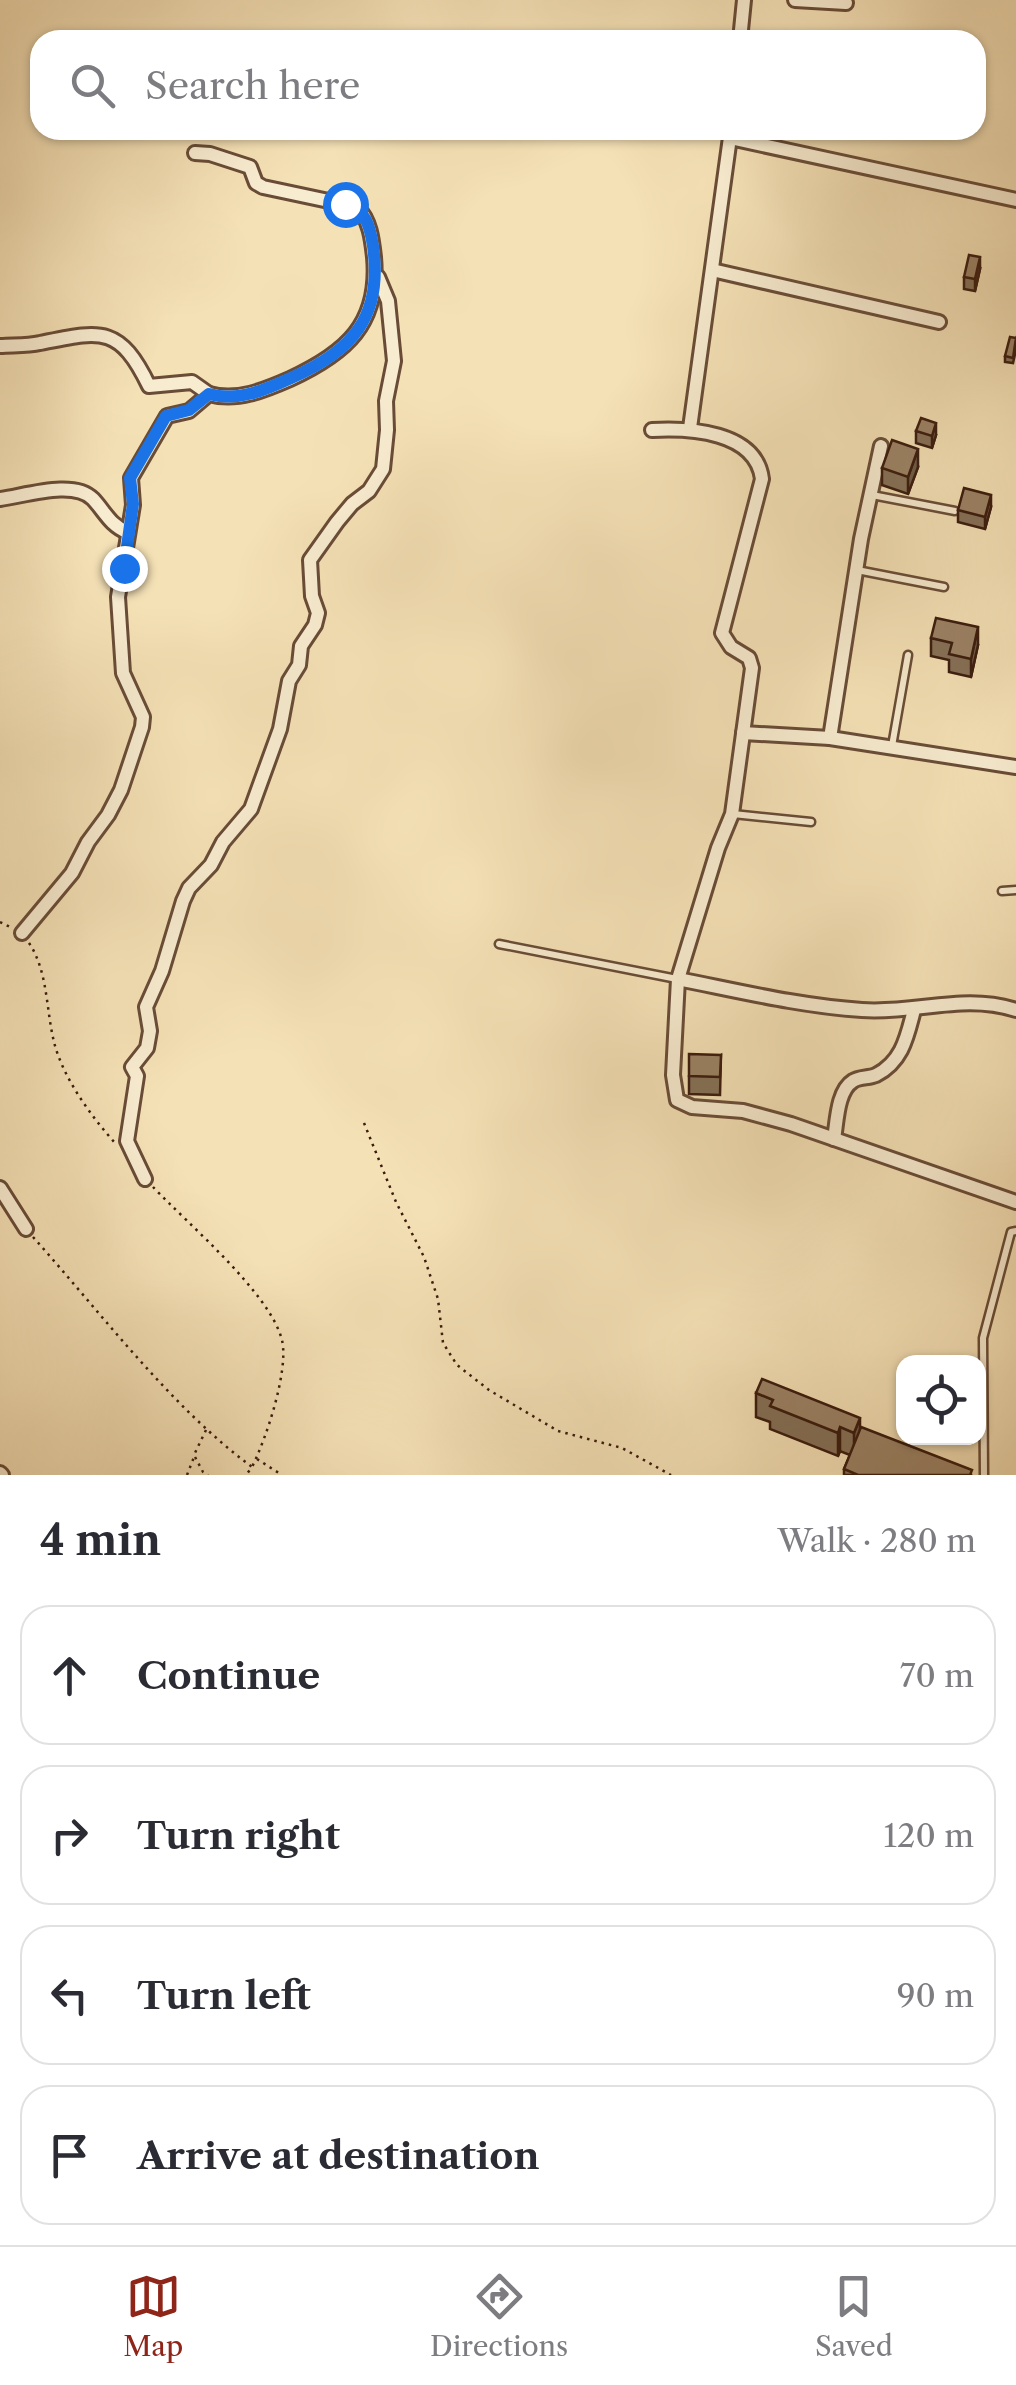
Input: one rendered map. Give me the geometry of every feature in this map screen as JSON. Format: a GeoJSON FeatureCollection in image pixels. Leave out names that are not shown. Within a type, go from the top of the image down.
{"type":"FeatureCollection","features":[{"type":"Feature","properties":{"kind":"street"},"geometry":{"type":"LineString","coordinates":[[741,30],[744,0]]}},
{"type":"Feature","properties":{"kind":"street"},"geometry":{"type":"LineString","coordinates":[[796,0],[846,4]]}},
{"type":"Feature","properties":{"kind":"street"},"geometry":{"type":"LineString","coordinates":[[690,428],[730,140]]}},
{"type":"Feature","properties":{"kind":"street"},"geometry":{"type":"LineString","coordinates":[[757,140],[1016,200]]}},
{"type":"Feature","properties":{"kind":"street"},"geometry":{"type":"LineString","coordinates":[[0,346],[39,344],[72,334],[109,336],[133,358],[149,386],[192,382],[209,394],[232,396],[268,389],[342,351],[363,324],[374,286],[368,224],[357,207],[264,187],[256,183],[250,167],[195,153]]}},
{"type":"Feature","properties":{"kind":"street"},"geometry":{"type":"LineString","coordinates":[[145,1179],[127,1142],[136,1076],[132,1068],[147,1048],[150,1030],[148,996],[162,971],[189,888],[211,866],[222,842],[250,810],[262,782],[290,681],[300,665],[301,646],[315,625],[318,612],[312,596],[310,560],[352,504],[369,491],[382,469],[386,402],[394,362],[388,301],[375,270]]}},
{"type":"Feature","properties":{"kind":"street"},"geometry":{"type":"LineString","coordinates":[[712,270],[939,322]]}},
{"type":"Feature","properties":{"kind":"street"},"geometry":{"type":"LineString","coordinates":[[22,934],[72,873],[108,814],[121,790],[142,727],[144,717],[126,683],[118,597],[133,504],[130,478],[166,416],[189,410],[209,394]]}},
{"type":"Feature","properties":{"kind":"street"},"geometry":{"type":"LineString","coordinates":[[652,430],[690,428],[738,445],[756,459],[762,472],[722,633],[730,647],[749,658],[752,668],[732,814],[678,979],[674,1075],[677,1100],[692,1107],[743,1111],[1016,1202]]}},
{"type":"Feature","properties":{"kind":"street"},"geometry":{"type":"LineString","coordinates":[[830,738],[870,495],[888,448]]}},
{"type":"Feature","properties":{"kind":"street"},"geometry":{"type":"LineString","coordinates":[[0,500],[60,490],[82,492],[91,496],[110,522],[127,532]]}},
{"type":"Feature","properties":{"kind":"street"},"geometry":{"type":"LineString","coordinates":[[743,733],[830,738],[1016,767]]}},
{"type":"Feature","properties":{"kind":"street"},"geometry":{"type":"LineString","coordinates":[[678,979],[864,1010],[914,1010],[970,1000],[1016,1010]]}},
{"type":"Feature","properties":{"kind":"street"},"geometry":{"type":"LineString","coordinates":[[834,1139],[843,1094],[854,1080],[875,1076],[896,1060],[905,1044],[914,1010]]}},
{"type":"Feature","properties":{"kind":"street"},"geometry":{"type":"LineString","coordinates":[[0,1188],[26,1228]]}},
{"type":"Feature","properties":{"kind":"lane"},"geometry":{"type":"LineString","coordinates":[[870,495],[955,512]]}},
{"type":"Feature","properties":{"kind":"lane"},"geometry":{"type":"LineString","coordinates":[[856,570],[944,587]]}},
{"type":"Feature","properties":{"kind":"lane"},"geometry":{"type":"LineString","coordinates":[[892,746],[908,655]]}},
{"type":"Feature","properties":{"kind":"lane"},"geometry":{"type":"LineString","coordinates":[[732,814],[811,822]]}},
{"type":"Feature","properties":{"kind":"lane"},"geometry":{"type":"LineString","coordinates":[[1002,890],[1016,890]]}},
{"type":"Feature","properties":{"kind":"lane"},"geometry":{"type":"LineString","coordinates":[[499,944],[678,979]]}},
{"type":"Feature","properties":{"kind":"lane"},"geometry":{"type":"LineString","coordinates":[[984,1475],[983,1338],[1010,1232],[1016,1231]]}},
{"type":"Feature","properties":{"kind":"path"},"geometry":{"type":"LineString","coordinates":[[0,922],[22,934],[33,948],[54,1046],[96,1120],[120,1150]]}},
{"type":"Feature","properties":{"kind":"path"},"geometry":{"type":"LineString","coordinates":[[364,1123],[396,1202],[424,1257],[438,1299],[443,1344],[456,1364],[489,1390],[558,1432],[622,1448],[671,1475]]}},
{"type":"Feature","properties":{"kind":"path"},"geometry":{"type":"LineString","coordinates":[[145,1179],[247,1282],[270,1311],[283,1342],[275,1404],[246,1475]]}},
{"type":"Feature","properties":{"kind":"path"},"geometry":{"type":"LineString","coordinates":[[26,1228],[206,1428],[252,1467]]}},
{"type":"Feature","properties":{"kind":"path"},"geometry":{"type":"LineString","coordinates":[[187,1475],[206,1428]]}},
{"type":"Feature","properties":{"kind":"path"},"geometry":{"type":"LineString","coordinates":[[194,1455],[208,1475]]}},
{"type":"Feature","properties":{"kind":"path"},"geometry":{"type":"LineString","coordinates":[[256,1458],[282,1475]]}},
{"type":"Feature","properties":{"kind":"building"},"geometry":{"type":"Polygon","coordinates":[[[969,255],[980,257],[975,279],[964,277],[969,255]]]}},
{"type":"Feature","properties":{"kind":"building"},"geometry":{"type":"Polygon","coordinates":[[[1010,337],[1016,338],[1013,358],[1005,356],[1010,337]]]}},
{"type":"Feature","properties":{"kind":"building"},"geometry":{"type":"Polygon","coordinates":[[[921,418],[936,423],[932,436],[916,431],[921,418]]]}},
{"type":"Feature","properties":{"kind":"building"},"geometry":{"type":"Polygon","coordinates":[[[892,440],[918,449],[908,477],[882,468],[892,440]]]}},
{"type":"Feature","properties":{"kind":"building"},"geometry":{"type":"Polygon","coordinates":[[[964,488],[991,495],[985,517],[958,510],[964,488]]]}},
{"type":"Feature","properties":{"kind":"building"},"geometry":{"type":"Polygon","coordinates":[[[936,618],[978,627],[971,659],[949,654],[952,643],[931,638],[936,618]]]}},
{"type":"Feature","properties":{"kind":"building"},"geometry":{"type":"Polygon","coordinates":[[[689,1054],[721,1055],[720,1077],[689,1076],[689,1054]]]}},
{"type":"Feature","properties":{"kind":"building"},"geometry":{"type":"Polygon","coordinates":[[[762,1379],[860,1418],[854,1433],[840,1427],[838,1433],[770,1406],[773,1400],[756,1393],[762,1379]]]}},
{"type":"Feature","properties":{"kind":"building"},"geometry":{"type":"Polygon","coordinates":[[[861,1427],[896,1441],[896,1445],[907,1445],[972,1470],[970,1475],[858,1475],[844,1469],[861,1427]]]}},
{"type":"Feature","properties":{"kind":"route"},"geometry":{"type":"LineString","coordinates":[[124,568],[134,493],[130,478],[166,416],[189,410],[209,394],[248,394],[308,372],[342,351],[363,324],[374,286],[373,248],[364,214],[345,204]]}}]}
